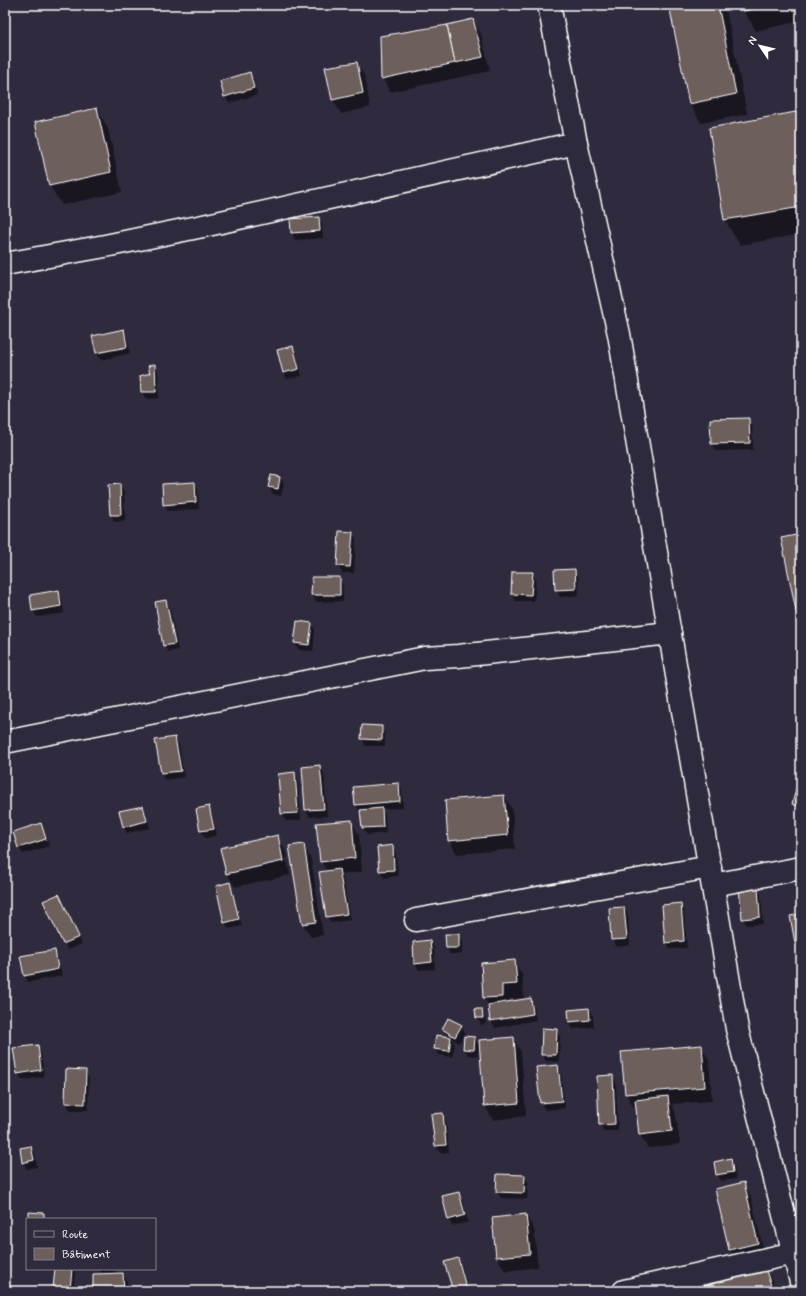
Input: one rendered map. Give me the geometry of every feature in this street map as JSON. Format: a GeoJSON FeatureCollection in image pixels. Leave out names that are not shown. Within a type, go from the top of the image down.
{"type":"FeatureCollection","features":[{"type":"Feature","properties":{"kind":"street"},"geometry":{"type":"LineString","coordinates":[[549,5],[576,143],[619,334],[738,1029],[801,1282]]}},
{"type":"Feature","properties":{"kind":"street"},"geometry":{"type":"LineString","coordinates":[[5,264],[203,226],[576,143]]}},
{"type":"Feature","properties":{"kind":"street"},"geometry":{"type":"LineString","coordinates":[[5,742],[425,658],[458,656],[670,633]]}},
{"type":"Feature","properties":{"kind":"street"},"geometry":{"type":"LineString","coordinates":[[416,920],[712,876],[801,868]]}},
{"type":"Feature","properties":{"kind":"street"},"geometry":{"type":"LineString","coordinates":[[624,1291],[794,1253]]}},
{"type":"Feature","properties":{"kind":"building"},"geometry":{"type":"Polygon","coordinates":[[[669,5],[718,5],[736,94],[689,104],[669,5]]]}},
{"type":"Feature","properties":{"kind":"building"},"geometry":{"type":"Polygon","coordinates":[[[742,5],[773,5],[743,11],[742,5]]]}},
{"type":"Feature","properties":{"kind":"building"},"geometry":{"type":"Polygon","coordinates":[[[473,19],[483,57],[455,63],[447,25],[473,19]]]}},
{"type":"Feature","properties":{"kind":"building"},"geometry":{"type":"Polygon","coordinates":[[[447,25],[455,63],[381,79],[380,36],[447,25]]]}},
{"type":"Feature","properties":{"kind":"building"},"geometry":{"type":"Polygon","coordinates":[[[357,62],[363,93],[332,100],[325,67],[357,62]]]}},
{"type":"Feature","properties":{"kind":"building"},"geometry":{"type":"Polygon","coordinates":[[[250,72],[254,88],[224,97],[220,81],[250,72]]]}},
{"type":"Feature","properties":{"kind":"building"},"geometry":{"type":"Polygon","coordinates":[[[97,108],[111,172],[49,186],[35,122],[97,108]]]}},
{"type":"Feature","properties":{"kind":"building"},"geometry":{"type":"Polygon","coordinates":[[[801,111],[801,207],[724,220],[709,128],[801,111]]]}},
{"type":"Feature","properties":{"kind":"building"},"geometry":{"type":"Polygon","coordinates":[[[319,217],[320,231],[291,233],[290,219],[319,217]]]}},
{"type":"Feature","properties":{"kind":"building"},"geometry":{"type":"Polygon","coordinates":[[[124,329],[127,347],[96,353],[92,336],[124,329]]]}},
{"type":"Feature","properties":{"kind":"building"},"geometry":{"type":"Polygon","coordinates":[[[293,346],[299,369],[283,373],[277,350],[293,346]]]}},
{"type":"Feature","properties":{"kind":"building"},"geometry":{"type":"Polygon","coordinates":[[[155,364],[156,392],[141,392],[140,376],[150,373],[148,366],[155,364]]]}},
{"type":"Feature","properties":{"kind":"building"},"geometry":{"type":"Polygon","coordinates":[[[749,418],[750,443],[711,444],[710,419],[749,418]]]}},
{"type":"Feature","properties":{"kind":"building"},"geometry":{"type":"Polygon","coordinates":[[[271,475],[280,477],[278,489],[268,487],[271,475]]]}},
{"type":"Feature","properties":{"kind":"building"},"geometry":{"type":"Polygon","coordinates":[[[195,482],[196,502],[163,505],[162,484],[195,482]]]}},
{"type":"Feature","properties":{"kind":"building"},"geometry":{"type":"Polygon","coordinates":[[[120,484],[121,515],[110,515],[108,485],[120,484]]]}},
{"type":"Feature","properties":{"kind":"building"},"geometry":{"type":"Polygon","coordinates":[[[339,531],[353,532],[350,567],[337,566],[339,531]]]}},
{"type":"Feature","properties":{"kind":"building"},"geometry":{"type":"Polygon","coordinates":[[[801,534],[801,635],[781,538],[801,534]]]}},
{"type":"Feature","properties":{"kind":"building"},"geometry":{"type":"Polygon","coordinates":[[[575,569],[576,589],[555,590],[554,570],[575,569]]]}},
{"type":"Feature","properties":{"kind":"building"},"geometry":{"type":"Polygon","coordinates":[[[512,572],[533,572],[531,595],[511,594],[512,572]]]}},
{"type":"Feature","properties":{"kind":"building"},"geometry":{"type":"Polygon","coordinates":[[[312,577],[340,577],[340,595],[311,595],[312,577]]]}},
{"type":"Feature","properties":{"kind":"building"},"geometry":{"type":"Polygon","coordinates":[[[59,590],[61,606],[32,611],[30,595],[59,590]]]}},
{"type":"Feature","properties":{"kind":"building"},"geometry":{"type":"Polygon","coordinates":[[[166,600],[175,644],[163,646],[155,602],[166,600]]]}},
{"type":"Feature","properties":{"kind":"building"},"geometry":{"type":"Polygon","coordinates":[[[297,621],[312,623],[309,645],[294,643],[297,621]]]}},
{"type":"Feature","properties":{"kind":"building"},"geometry":{"type":"Polygon","coordinates":[[[362,725],[382,726],[382,740],[361,739],[362,725]]]}},
{"type":"Feature","properties":{"kind":"building"},"geometry":{"type":"Polygon","coordinates":[[[175,737],[181,771],[161,773],[155,740],[175,737]]]}},
{"type":"Feature","properties":{"kind":"building"},"geometry":{"type":"Polygon","coordinates":[[[320,765],[324,809],[305,810],[302,767],[320,765]]]}},
{"type":"Feature","properties":{"kind":"building"},"geometry":{"type":"Polygon","coordinates":[[[801,770],[801,807],[792,804],[801,770]]]}},
{"type":"Feature","properties":{"kind":"building"},"geometry":{"type":"Polygon","coordinates":[[[295,772],[298,813],[281,814],[278,774],[295,772]]]}},
{"type":"Feature","properties":{"kind":"building"},"geometry":{"type":"Polygon","coordinates":[[[399,783],[400,801],[355,805],[353,787],[399,783]]]}},
{"type":"Feature","properties":{"kind":"building"},"geometry":{"type":"Polygon","coordinates":[[[504,795],[508,835],[448,841],[445,800],[504,795]]]}},
{"type":"Feature","properties":{"kind":"building"},"geometry":{"type":"Polygon","coordinates":[[[143,806],[147,821],[123,827],[119,811],[143,806]]]}},
{"type":"Feature","properties":{"kind":"building"},"geometry":{"type":"Polygon","coordinates":[[[209,806],[214,829],[200,831],[196,809],[209,806]]]}},
{"type":"Feature","properties":{"kind":"building"},"geometry":{"type":"Polygon","coordinates":[[[382,808],[383,827],[362,828],[360,810],[382,808]]]}},
{"type":"Feature","properties":{"kind":"building"},"geometry":{"type":"Polygon","coordinates":[[[352,820],[355,858],[320,862],[316,823],[352,820]]]}},
{"type":"Feature","properties":{"kind":"building"},"geometry":{"type":"Polygon","coordinates":[[[41,823],[46,839],[18,848],[13,832],[41,823]]]}},
{"type":"Feature","properties":{"kind":"building"},"geometry":{"type":"Polygon","coordinates":[[[278,835],[283,861],[226,874],[220,848],[278,835]]]}},
{"type":"Feature","properties":{"kind":"building"},"geometry":{"type":"Polygon","coordinates":[[[304,844],[316,922],[302,924],[289,846],[304,844]]]}},
{"type":"Feature","properties":{"kind":"building"},"geometry":{"type":"Polygon","coordinates":[[[393,845],[394,870],[379,871],[377,847],[393,845]]]}},
{"type":"Feature","properties":{"kind":"building"},"geometry":{"type":"Polygon","coordinates":[[[339,869],[347,914],[326,917],[319,872],[339,869]]]}},
{"type":"Feature","properties":{"kind":"building"},"geometry":{"type":"Polygon","coordinates":[[[230,882],[239,919],[224,923],[216,886],[230,882]]]}},
{"type":"Feature","properties":{"kind":"building"},"geometry":{"type":"Polygon","coordinates":[[[758,887],[760,917],[742,919],[739,888],[758,887]]]}},
{"type":"Feature","properties":{"kind":"building"},"geometry":{"type":"Polygon","coordinates":[[[59,894],[79,937],[63,944],[43,901],[59,894]]]}},
{"type":"Feature","properties":{"kind":"building"},"geometry":{"type":"Polygon","coordinates":[[[681,903],[684,941],[665,943],[662,905],[681,903]]]}},
{"type":"Feature","properties":{"kind":"building"},"geometry":{"type":"Polygon","coordinates":[[[624,907],[627,939],[611,940],[609,908],[624,907]]]}},
{"type":"Feature","properties":{"kind":"building"},"geometry":{"type":"Polygon","coordinates":[[[801,914],[801,941],[795,943],[790,916],[801,914]]]}},
{"type":"Feature","properties":{"kind":"building"},"geometry":{"type":"Polygon","coordinates":[[[445,934],[459,934],[459,948],[446,948],[445,934]]]}},
{"type":"Feature","properties":{"kind":"building"},"geometry":{"type":"Polygon","coordinates":[[[430,940],[432,962],[414,964],[413,942],[430,940]]]}},
{"type":"Feature","properties":{"kind":"building"},"geometry":{"type":"Polygon","coordinates":[[[55,950],[58,969],[24,976],[20,956],[55,950]]]}},
{"type":"Feature","properties":{"kind":"building"},"geometry":{"type":"Polygon","coordinates":[[[515,960],[517,984],[502,985],[502,997],[483,998],[481,963],[515,960]]]}},
{"type":"Feature","properties":{"kind":"building"},"geometry":{"type":"Polygon","coordinates":[[[531,998],[533,1014],[490,1021],[488,1005],[531,998]]]}},
{"type":"Feature","properties":{"kind":"building"},"geometry":{"type":"Polygon","coordinates":[[[589,1008],[590,1020],[569,1022],[568,1010],[589,1008]]]}},
{"type":"Feature","properties":{"kind":"building"},"geometry":{"type":"Polygon","coordinates":[[[475,1009],[482,1009],[483,1018],[476,1018],[475,1009]]]}},
{"type":"Feature","properties":{"kind":"building"},"geometry":{"type":"Polygon","coordinates":[[[448,1018],[462,1025],[455,1037],[442,1029],[448,1018]]]}},
{"type":"Feature","properties":{"kind":"building"},"geometry":{"type":"Polygon","coordinates":[[[542,1028],[557,1029],[556,1055],[541,1055],[542,1028]]]}},
{"type":"Feature","properties":{"kind":"building"},"geometry":{"type":"Polygon","coordinates":[[[436,1035],[451,1037],[449,1051],[434,1049],[436,1035]]]}},
{"type":"Feature","properties":{"kind":"building"},"geometry":{"type":"Polygon","coordinates":[[[464,1036],[475,1037],[474,1050],[463,1049],[464,1036]]]}},
{"type":"Feature","properties":{"kind":"building"},"geometry":{"type":"Polygon","coordinates":[[[514,1037],[519,1103],[484,1106],[479,1040],[514,1037]]]}},
{"type":"Feature","properties":{"kind":"building"},"geometry":{"type":"Polygon","coordinates":[[[38,1045],[41,1070],[17,1074],[13,1048],[38,1045]]]}},
{"type":"Feature","properties":{"kind":"building"},"geometry":{"type":"Polygon","coordinates":[[[702,1045],[705,1087],[625,1094],[621,1052],[702,1045]]]}},
{"type":"Feature","properties":{"kind":"building"},"geometry":{"type":"Polygon","coordinates":[[[558,1065],[562,1101],[540,1103],[536,1067],[558,1065]]]}},
{"type":"Feature","properties":{"kind":"building"},"geometry":{"type":"Polygon","coordinates":[[[66,1069],[86,1070],[85,1104],[65,1103],[66,1069]]]}},
{"type":"Feature","properties":{"kind":"building"},"geometry":{"type":"Polygon","coordinates":[[[613,1075],[615,1124],[599,1125],[597,1076],[613,1075]]]}},
{"type":"Feature","properties":{"kind":"building"},"geometry":{"type":"Polygon","coordinates":[[[668,1096],[672,1131],[639,1135],[635,1100],[668,1096]]]}},
{"type":"Feature","properties":{"kind":"building"},"geometry":{"type":"Polygon","coordinates":[[[443,1113],[446,1145],[435,1146],[431,1114],[443,1113]]]}},
{"type":"Feature","properties":{"kind":"building"},"geometry":{"type":"Polygon","coordinates":[[[31,1146],[34,1160],[22,1163],[20,1148],[31,1146]]]}},
{"type":"Feature","properties":{"kind":"building"},"geometry":{"type":"Polygon","coordinates":[[[731,1158],[733,1172],[716,1175],[714,1162],[731,1158]]]}},
{"type":"Feature","properties":{"kind":"building"},"geometry":{"type":"Polygon","coordinates":[[[497,1174],[525,1175],[524,1193],[496,1192],[497,1174]]]}},
{"type":"Feature","properties":{"kind":"building"},"geometry":{"type":"Polygon","coordinates":[[[744,1182],[758,1243],[729,1250],[715,1189],[744,1182]]]}},
{"type":"Feature","properties":{"kind":"building"},"geometry":{"type":"Polygon","coordinates":[[[459,1192],[465,1215],[448,1220],[442,1196],[459,1192]]]}},
{"type":"Feature","properties":{"kind":"building"},"geometry":{"type":"Polygon","coordinates":[[[29,1212],[44,1213],[44,1218],[29,1218],[29,1212]]]}},
{"type":"Feature","properties":{"kind":"building"},"geometry":{"type":"Polygon","coordinates":[[[526,1214],[530,1254],[496,1257],[492,1218],[526,1214]]]}},
{"type":"Feature","properties":{"kind":"building"},"geometry":{"type":"Polygon","coordinates":[[[458,1258],[467,1291],[453,1291],[444,1262],[458,1258]]]}},
{"type":"Feature","properties":{"kind":"building"},"geometry":{"type":"Polygon","coordinates":[[[764,1265],[773,1291],[694,1291],[764,1265]]]}},
{"type":"Feature","properties":{"kind":"building"},"geometry":{"type":"Polygon","coordinates":[[[55,1270],[72,1270],[70,1290],[53,1288],[55,1270]]]}},
{"type":"Feature","properties":{"kind":"building"},"geometry":{"type":"Polygon","coordinates":[[[123,1273],[124,1291],[93,1291],[93,1274],[123,1273]]]}}]}
